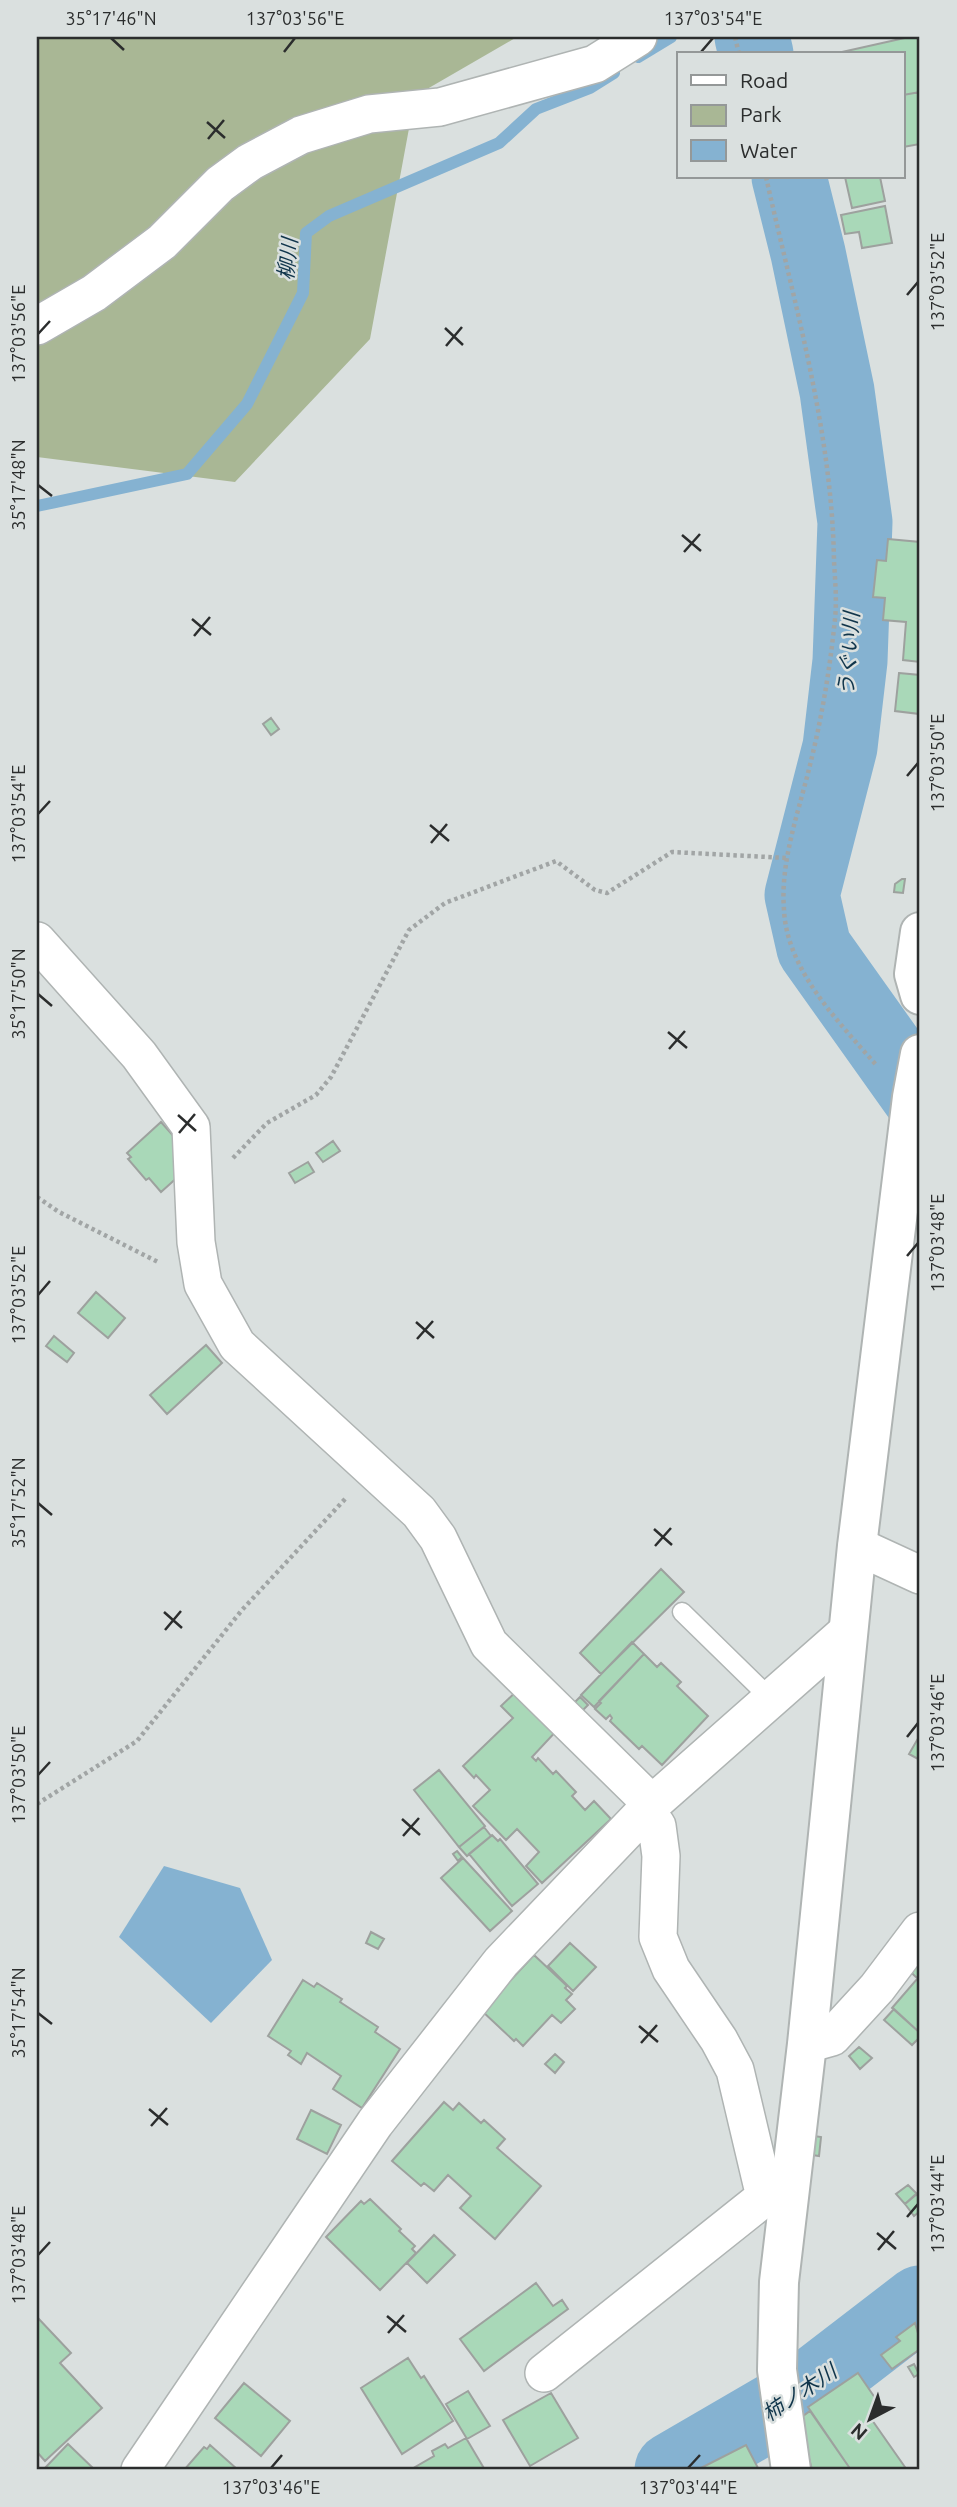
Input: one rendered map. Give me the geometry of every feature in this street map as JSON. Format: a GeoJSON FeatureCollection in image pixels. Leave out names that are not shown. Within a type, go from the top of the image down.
{"type":"FeatureCollection","features":[{"type":"Feature","properties":{"kind":"street"},"geometry":{"type":"LineString","coordinates":[[37,327],[94,293],[162,242],[220,184],[250,162],[301,135],[369,114],[440,107],[595,64],[638,37]]}},
{"type":"Feature","properties":{"kind":"street"},"geometry":{"type":"LineString","coordinates":[[920,932],[914,974],[920,995]]}},
{"type":"Feature","properties":{"kind":"street"},"geometry":{"type":"LineString","coordinates":[[37,941],[139,1055],[191,1127],[196,1242],[203,1284],[237,1345],[419,1512],[439,1538],[489,1644],[649,1807],[657,1826],[661,1856],[658,1937],[671,1969],[719,2040],[735,2070],[777,2199]]}},
{"type":"Feature","properties":{"kind":"street"},"geometry":{"type":"LineString","coordinates":[[791,2470],[776,2370],[779,2282],[777,2199],[807,2044],[857,1546],[920,1054]]}},
{"type":"Feature","properties":{"kind":"street"},"geometry":{"type":"LineString","coordinates":[[857,1546],[920,1574]]}},
{"type":"Feature","properties":{"kind":"street"},"geometry":{"type":"LineString","coordinates":[[140,2470],[375,2123],[501,1962],[649,1807],[848,1631]]}},
{"type":"Feature","properties":{"kind":"street"},"geometry":{"type":"LineString","coordinates":[[807,2044],[832,2037],[877,1988],[920,1931]]}},
{"type":"Feature","properties":{"kind":"street"},"geometry":{"type":"LineString","coordinates":[[544,2373],[777,2199]]}},
{"type":"Feature","properties":{"kind":"lane"},"geometry":{"type":"LineString","coordinates":[[682,1612],[771,1699]]}},
{"type":"Feature","properties":{"kind":"path"},"geometry":{"type":"LineString","coordinates":[[766,178],[815,397],[827,463],[834,528],[835,617],[820,725],[787,858],[783,910],[792,949],[821,998],[912,1100]]}},
{"type":"Feature","properties":{"kind":"path"},"geometry":{"type":"LineString","coordinates":[[194,1198],[267,1123],[316,1095],[331,1077],[409,930],[445,903],[556,861],[595,890],[607,893],[672,852],[787,858]]}},
{"type":"Feature","properties":{"kind":"path"},"geometry":{"type":"LineString","coordinates":[[37,1197],[60,1212],[203,1284]]}},
{"type":"Feature","properties":{"kind":"path"},"geometry":{"type":"LineString","coordinates":[[37,1804],[137,1741],[242,1610],[373,1469]]}},
{"type":"Feature","properties":{"kind":"green space"},"geometry":{"type":"Polygon","coordinates":[[[37,37],[517,37],[415,96],[370,339],[235,482],[37,457],[37,37]]]}},
{"type":"Feature","properties":{"kind":"water"},"geometry":{"type":"Polygon","coordinates":[[[164,1866],[240,1888],[272,1960],[211,2023],[119,1937],[164,1866]]]}},
{"type":"Feature","properties":{"kind":"building"},"geometry":{"type":"Polygon","coordinates":[[[920,37],[920,92],[904,95],[904,52],[842,52],[920,37]]]}},
{"type":"Feature","properties":{"kind":"building"},"geometry":{"type":"Polygon","coordinates":[[[920,92],[920,144],[904,147],[904,95],[920,92]]]}},
{"type":"Feature","properties":{"kind":"building"},"geometry":{"type":"Polygon","coordinates":[[[845,178],[880,178],[885,201],[852,208],[845,178]]]}},
{"type":"Feature","properties":{"kind":"building"},"geometry":{"type":"Polygon","coordinates":[[[885,206],[892,243],[862,248],[859,232],[845,234],[841,215],[885,206]]]}},
{"type":"Feature","properties":{"kind":"building"},"geometry":{"type":"Polygon","coordinates":[[[888,539],[920,542],[920,662],[903,660],[906,622],[883,620],[885,598],[873,597],[877,560],[886,561],[888,539]]]}},
{"type":"Feature","properties":{"kind":"building"},"geometry":{"type":"Polygon","coordinates":[[[899,673],[920,675],[920,714],[895,711],[899,673]]]}},
{"type":"Feature","properties":{"kind":"building"},"geometry":{"type":"Polygon","coordinates":[[[271,718],[279,729],[271,735],[263,724],[271,718]]]}},
{"type":"Feature","properties":{"kind":"building"},"geometry":{"type":"Polygon","coordinates":[[[905,879],[903,893],[894,892],[895,884],[905,879]]]}},
{"type":"Feature","properties":{"kind":"building"},"geometry":{"type":"Polygon","coordinates":[[[161,1122],[184,1148],[190,1166],[161,1192],[149,1178],[146,1180],[128,1159],[131,1157],[127,1153],[161,1122]]]}},
{"type":"Feature","properties":{"kind":"building"},"geometry":{"type":"Polygon","coordinates":[[[333,1141],[340,1151],[323,1162],[316,1153],[333,1141]]]}},
{"type":"Feature","properties":{"kind":"building"},"geometry":{"type":"Polygon","coordinates":[[[308,1162],[314,1172],[295,1183],[289,1173],[308,1162]]]}},
{"type":"Feature","properties":{"kind":"building"},"geometry":{"type":"Polygon","coordinates":[[[96,1292],[125,1318],[108,1338],[78,1313],[96,1292]]]}},
{"type":"Feature","properties":{"kind":"building"},"geometry":{"type":"Polygon","coordinates":[[[54,1336],[74,1353],[67,1362],[46,1346],[54,1336]]]}},
{"type":"Feature","properties":{"kind":"building"},"geometry":{"type":"Polygon","coordinates":[[[206,1345],[222,1363],[167,1414],[150,1395],[206,1345]]]}},
{"type":"Feature","properties":{"kind":"building"},"geometry":{"type":"Polygon","coordinates":[[[661,1569],[684,1592],[601,1674],[580,1653],[661,1569]]]}},
{"type":"Feature","properties":{"kind":"building"},"geometry":{"type":"Polygon","coordinates":[[[632,1642],[644,1654],[594,1707],[581,1695],[632,1642]]]}},
{"type":"Feature","properties":{"kind":"building"},"geometry":{"type":"Polygon","coordinates":[[[644,1654],[657,1667],[661,1663],[681,1682],[677,1686],[708,1716],[662,1765],[642,1746],[639,1749],[610,1721],[610,1715],[606,1719],[595,1709],[601,1703],[599,1701],[644,1654]]]}},
{"type":"Feature","properties":{"kind":"building"},"geometry":{"type":"Polygon","coordinates":[[[522,1686],[560,1727],[532,1757],[536,1761],[538,1758],[553,1774],[556,1771],[576,1792],[572,1796],[585,1810],[594,1801],[611,1819],[542,1883],[526,1866],[539,1852],[517,1829],[506,1840],[473,1806],[490,1790],[463,1766],[513,1718],[501,1706],[522,1686]]]}},
{"type":"Feature","properties":{"kind":"building"},"geometry":{"type":"Polygon","coordinates":[[[580,1697],[588,1705],[582,1711],[574,1703],[580,1697]]]}},
{"type":"Feature","properties":{"kind":"building"},"geometry":{"type":"Polygon","coordinates":[[[920,1735],[920,1760],[909,1754],[920,1735]]]}},
{"type":"Feature","properties":{"kind":"building"},"geometry":{"type":"Polygon","coordinates":[[[439,1770],[485,1826],[459,1847],[414,1790],[439,1770]]]}},
{"type":"Feature","properties":{"kind":"building"},"geometry":{"type":"Polygon","coordinates":[[[484,1827],[491,1836],[467,1856],[459,1847],[484,1827]]]}},
{"type":"Feature","properties":{"kind":"building"},"geometry":{"type":"Polygon","coordinates":[[[492,1835],[498,1841],[500,1839],[538,1884],[512,1906],[469,1854],[492,1835]]]}},
{"type":"Feature","properties":{"kind":"building"},"geometry":{"type":"Polygon","coordinates":[[[457,1851],[462,1857],[458,1861],[453,1854],[457,1851]]]}},
{"type":"Feature","properties":{"kind":"building"},"geometry":{"type":"Polygon","coordinates":[[[463,1858],[512,1911],[490,1931],[441,1878],[463,1858]]]}},
{"type":"Feature","properties":{"kind":"building"},"geometry":{"type":"Polygon","coordinates":[[[371,1932],[384,1939],[378,1949],[366,1943],[371,1932]]]}},
{"type":"Feature","properties":{"kind":"building"},"geometry":{"type":"Polygon","coordinates":[[[920,1941],[920,1974],[917,1978],[901,1963],[920,1941]]]}},
{"type":"Feature","properties":{"kind":"building"},"geometry":{"type":"Polygon","coordinates":[[[570,1943],[596,1967],[573,1991],[548,1966],[570,1943]]]}},
{"type":"Feature","properties":{"kind":"building"},"geometry":{"type":"Polygon","coordinates":[[[534,1955],[567,1986],[565,1988],[572,1994],[566,2000],[575,2009],[561,2023],[552,2015],[523,2046],[482,2011],[534,1955]]]}},
{"type":"Feature","properties":{"kind":"building"},"geometry":{"type":"Polygon","coordinates":[[[917,1979],[920,1981],[920,2033],[892,2008],[917,1979]]]}},
{"type":"Feature","properties":{"kind":"building"},"geometry":{"type":"Polygon","coordinates":[[[303,1980],[314,1987],[317,1983],[342,1999],[340,2002],[378,2027],[375,2032],[400,2049],[362,2108],[333,2089],[341,2076],[307,2053],[301,2064],[288,2055],[291,2051],[268,2036],[303,1980]]]}},
{"type":"Feature","properties":{"kind":"building"},"geometry":{"type":"Polygon","coordinates":[[[894,2009],[920,2033],[920,2037],[912,2045],[884,2020],[894,2009]]]}},
{"type":"Feature","properties":{"kind":"building"},"geometry":{"type":"Polygon","coordinates":[[[859,2047],[872,2058],[860,2069],[849,2056],[859,2047]]]}},
{"type":"Feature","properties":{"kind":"building"},"geometry":{"type":"Polygon","coordinates":[[[555,2054],[564,2062],[555,2073],[545,2064],[555,2054]]]}},
{"type":"Feature","properties":{"kind":"building"},"geometry":{"type":"Polygon","coordinates":[[[444,2102],[453,2110],[459,2103],[481,2123],[484,2120],[505,2139],[497,2148],[541,2186],[495,2239],[460,2208],[471,2196],[448,2175],[434,2191],[424,2183],[421,2186],[392,2161],[444,2102]]]}},
{"type":"Feature","properties":{"kind":"building"},"geometry":{"type":"Polygon","coordinates":[[[311,2110],[341,2125],[327,2154],[297,2139],[311,2110]]]}},
{"type":"Feature","properties":{"kind":"building"},"geometry":{"type":"Polygon","coordinates":[[[814,2136],[821,2137],[819,2156],[812,2155],[814,2136]]]}},
{"type":"Feature","properties":{"kind":"building"},"geometry":{"type":"Polygon","coordinates":[[[908,2185],[917,2194],[905,2204],[896,2194],[908,2185]]]}},
{"type":"Feature","properties":{"kind":"building"},"geometry":{"type":"Polygon","coordinates":[[[916,2194],[920,2199],[920,2211],[914,2216],[905,2204],[916,2194]]]}},
{"type":"Feature","properties":{"kind":"building"},"geometry":{"type":"Polygon","coordinates":[[[370,2199],[401,2229],[399,2231],[415,2246],[412,2249],[416,2253],[380,2290],[326,2237],[361,2201],[364,2204],[370,2199]]]}},
{"type":"Feature","properties":{"kind":"building"},"geometry":{"type":"Polygon","coordinates":[[[434,2235],[455,2255],[427,2283],[407,2263],[434,2235]]]}},
{"type":"Feature","properties":{"kind":"building"},"geometry":{"type":"Polygon","coordinates":[[[536,2283],[553,2306],[562,2300],[568,2309],[484,2371],[460,2339],[536,2283]]]}},
{"type":"Feature","properties":{"kind":"building"},"geometry":{"type":"Polygon","coordinates":[[[37,2317],[71,2353],[60,2363],[102,2408],[45,2461],[37,2452],[37,2317]]]}},
{"type":"Feature","properties":{"kind":"building"},"geometry":{"type":"Polygon","coordinates":[[[915,2323],[920,2349],[892,2369],[881,2355],[900,2341],[896,2337],[915,2323]]]}},
{"type":"Feature","properties":{"kind":"building"},"geometry":{"type":"Polygon","coordinates":[[[408,2358],[421,2378],[424,2376],[453,2421],[402,2454],[361,2388],[408,2358]]]}},
{"type":"Feature","properties":{"kind":"building"},"geometry":{"type":"Polygon","coordinates":[[[914,2364],[919,2374],[914,2377],[908,2367],[914,2364]]]}},
{"type":"Feature","properties":{"kind":"building"},"geometry":{"type":"Polygon","coordinates":[[[858,2373],[884,2411],[872,2420],[907,2470],[851,2470],[808,2407],[858,2373]]]}},
{"type":"Feature","properties":{"kind":"building"},"geometry":{"type":"Polygon","coordinates":[[[244,2383],[290,2421],[261,2456],[215,2418],[244,2383]]]}},
{"type":"Feature","properties":{"kind":"building"},"geometry":{"type":"Polygon","coordinates":[[[468,2391],[490,2426],[467,2439],[446,2404],[468,2391]]]}},
{"type":"Feature","properties":{"kind":"building"},"geometry":{"type":"Polygon","coordinates":[[[551,2393],[578,2438],[530,2466],[503,2420],[551,2393]]]}},
{"type":"Feature","properties":{"kind":"building"},"geometry":{"type":"Polygon","coordinates":[[[810,2411],[851,2470],[812,2470],[799,2419],[810,2411]]]}},
{"type":"Feature","properties":{"kind":"building"},"geometry":{"type":"Polygon","coordinates":[[[466,2438],[485,2470],[410,2470],[434,2456],[432,2451],[445,2444],[448,2448],[466,2438]]]}},
{"type":"Feature","properties":{"kind":"building"},"geometry":{"type":"Polygon","coordinates":[[[68,2444],[95,2470],[43,2470],[68,2444]]]}},
{"type":"Feature","properties":{"kind":"building"},"geometry":{"type":"Polygon","coordinates":[[[210,2445],[237,2469],[184,2470],[204,2447],[207,2449],[210,2445]]]}},
{"type":"Feature","properties":{"kind":"building"},"geometry":{"type":"Polygon","coordinates":[[[746,2445],[759,2470],[697,2470],[746,2445]]]}},
{"type":"Feature","properties":{"kind":"waterway","name":"柳川"},"geometry":{"type":"LineString","coordinates":[[638,57],[671,37]]}},
{"type":"Feature","properties":{"kind":"waterway","name":"うぐい川"},"geometry":{"type":"LineString","coordinates":[[752,37],[756,52]]}},
{"type":"Feature","properties":{"kind":"waterway","name":"柳川"},"geometry":{"type":"LineString","coordinates":[[37,506],[187,474],[247,404],[303,293],[306,233],[329,216],[499,143],[536,109],[590,88],[614,73]]}},
{"type":"Feature","properties":{"kind":"waterway","name":"うぐい川"},"geometry":{"type":"LineString","coordinates":[[789,178],[837,391],[855,522],[850,661],[840,747],[802,895],[814,948],[920,1097]]}},
{"type":"Feature","properties":{"kind":"waterway","name":"柿ノ木川"},"geometry":{"type":"LineString","coordinates":[[672,2470],[799,2396],[920,2303]]}}]}
